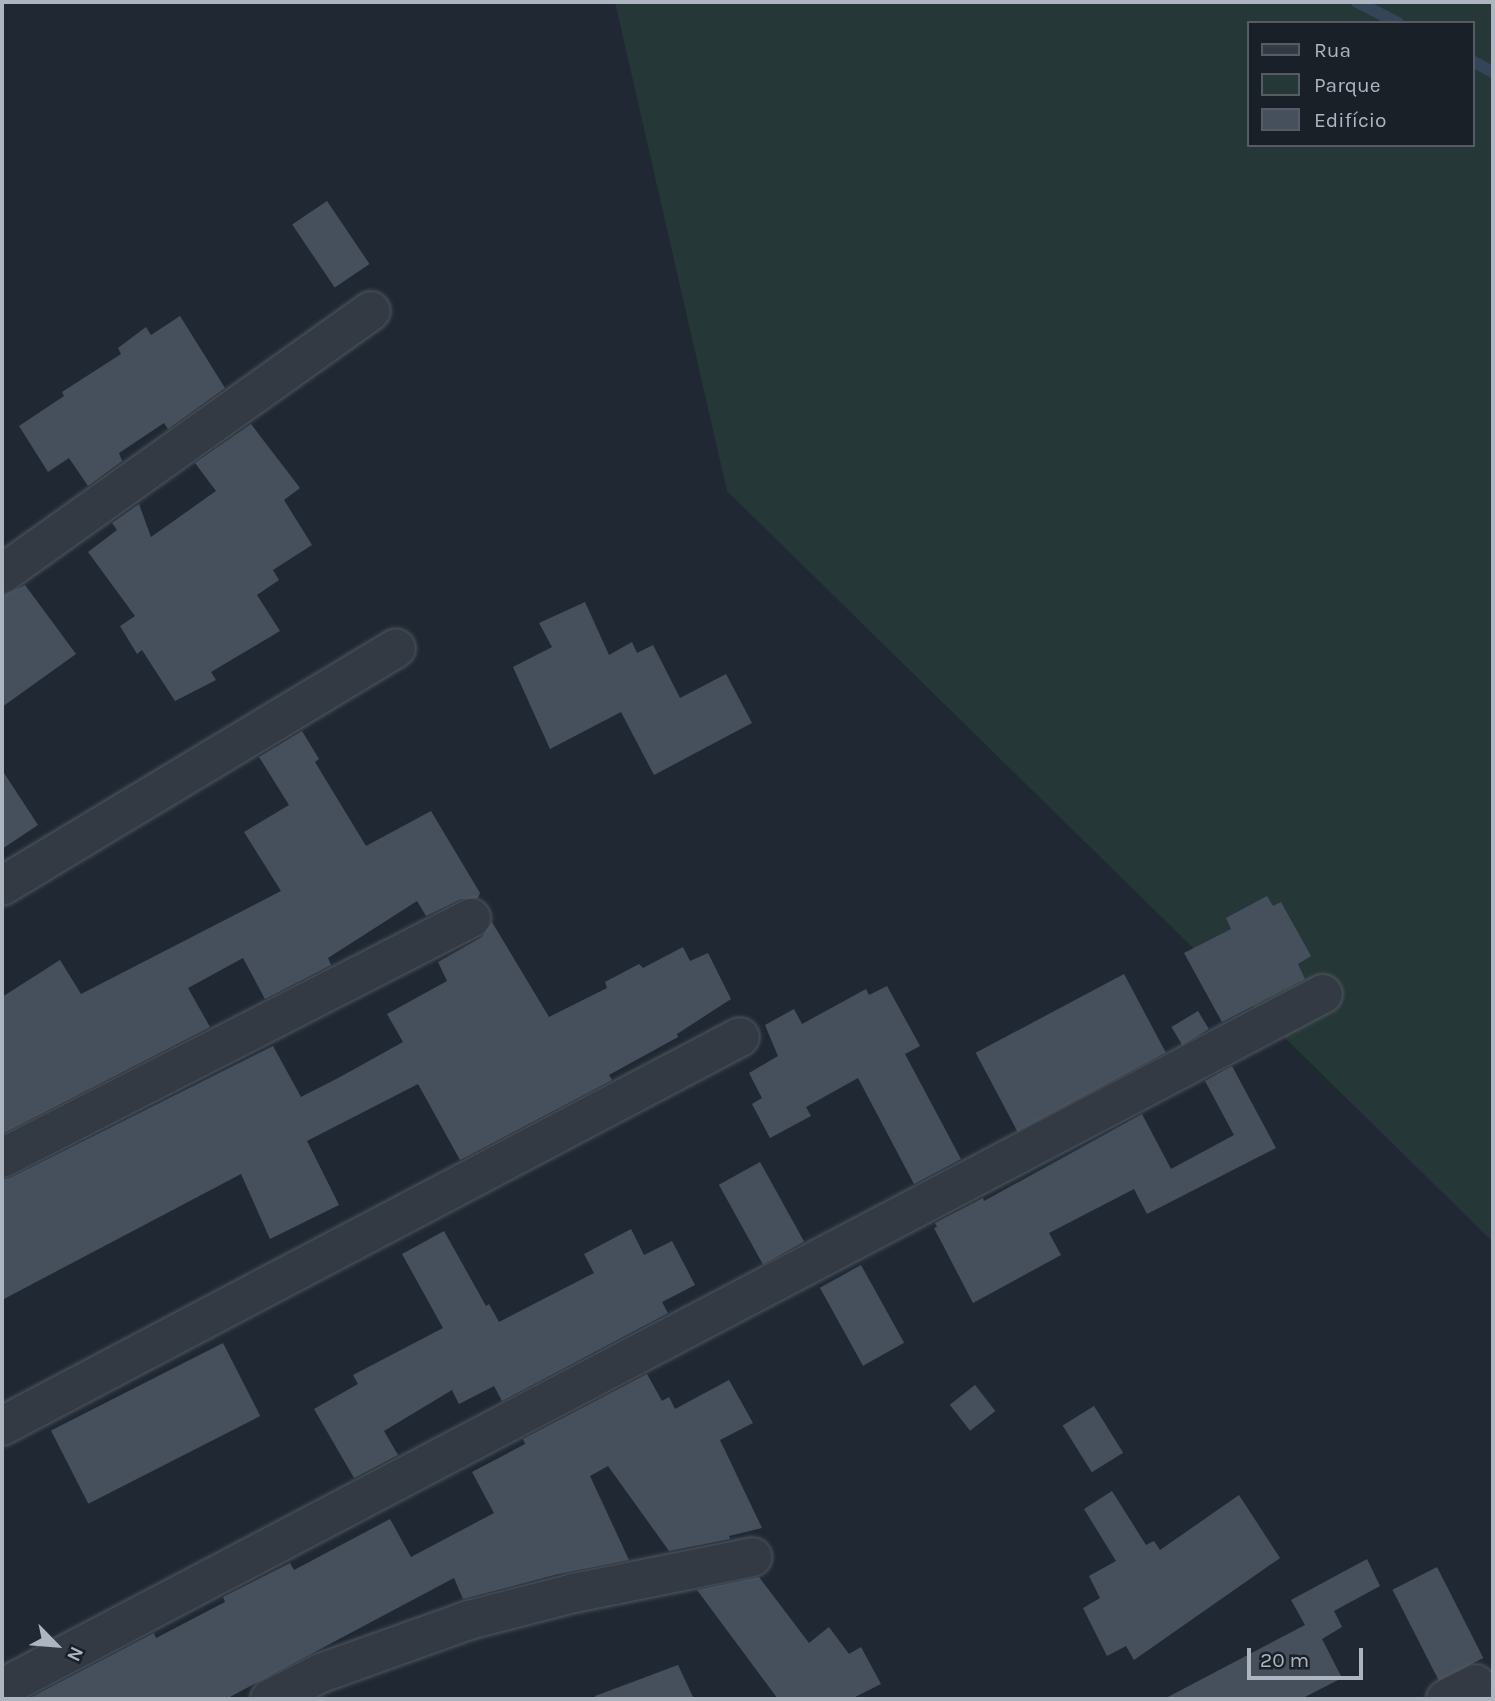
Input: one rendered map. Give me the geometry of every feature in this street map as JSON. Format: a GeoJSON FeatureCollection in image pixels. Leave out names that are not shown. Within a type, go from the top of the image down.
{"type":"FeatureCollection","features":[{"type":"Feature","properties":{"kind":"street"},"geometry":{"type":"LineString","coordinates":[[2,574],[371,311]]}},
{"type":"Feature","properties":{"kind":"street"},"geometry":{"type":"LineString","coordinates":[[2,886],[396,648]]}},
{"type":"Feature","properties":{"kind":"street"},"geometry":{"type":"LineString","coordinates":[[2,1158],[471,918]]}},
{"type":"Feature","properties":{"kind":"street"},"geometry":{"type":"LineString","coordinates":[[2,1688],[1323,994]]}},
{"type":"Feature","properties":{"kind":"street"},"geometry":{"type":"LineString","coordinates":[[2,1426],[740,1037]]}},
{"type":"Feature","properties":{"kind":"street"},"geometry":{"type":"LineString","coordinates":[[270,1699],[321,1673],[469,1620],[575,1592],[752,1557]]}},
{"type":"Feature","properties":{"kind":"green space"},"geometry":{"type":"Polygon","coordinates":[[[615,2],[1493,2],[1493,1242],[727,491],[615,2]]]}},
{"type":"Feature","properties":{"kind":"building"},"geometry":{"type":"Polygon","coordinates":[[[327,201],[369,264],[335,287],[292,224],[327,201]]]}},
{"type":"Feature","properties":{"kind":"building"},"geometry":{"type":"Polygon","coordinates":[[[180,316],[225,388],[168,429],[164,423],[119,453],[122,461],[88,486],[69,458],[48,472],[19,426],[64,396],[62,392],[121,354],[118,348],[146,327],[151,335],[180,316]]]}},
{"type":"Feature","properties":{"kind":"building"},"geometry":{"type":"Polygon","coordinates":[[[251,424],[300,488],[284,500],[312,545],[273,570],[279,580],[257,595],[280,631],[211,672],[216,680],[175,701],[142,650],[137,654],[120,626],[135,616],[88,552],[117,530],[112,523],[139,504],[151,537],[216,491],[195,463],[251,424]]]}},
{"type":"Feature","properties":{"kind":"building"},"geometry":{"type":"Polygon","coordinates":[[[25,585],[76,654],[2,707],[2,596],[25,585]]]}},
{"type":"Feature","properties":{"kind":"building"},"geometry":{"type":"Polygon","coordinates":[[[585,602],[609,655],[632,642],[637,653],[653,645],[680,698],[726,674],[752,723],[654,775],[621,712],[550,749],[513,667],[552,647],[539,623],[585,602]]]}},
{"type":"Feature","properties":{"kind":"building"},"geometry":{"type":"Polygon","coordinates":[[[302,731],[319,759],[315,762],[366,846],[431,811],[480,893],[478,898],[461,899],[426,916],[417,901],[328,958],[331,965],[265,999],[243,958],[188,988],[210,1027],[2,1134],[2,997],[60,960],[81,994],[281,891],[244,832],[289,805],[259,757],[302,731]]]}},
{"type":"Feature","properties":{"kind":"building"},"geometry":{"type":"Polygon","coordinates":[[[2,770],[38,825],[2,849],[2,770]]]}},
{"type":"Feature","properties":{"kind":"building"},"geometry":{"type":"Polygon","coordinates":[[[1267,896],[1273,906],[1281,902],[1311,956],[1298,964],[1305,979],[1222,1022],[1184,953],[1231,929],[1226,918],[1267,896]]]}},
{"type":"Feature","properties":{"kind":"building"},"geometry":{"type":"Polygon","coordinates":[[[492,922],[549,1017],[607,988],[605,982],[639,964],[643,968],[683,947],[690,961],[708,953],[731,999],[677,1034],[678,1037],[609,1075],[612,1080],[460,1160],[418,1084],[307,1141],[339,1205],[270,1239],[241,1174],[2,1300],[2,1180],[273,1046],[301,1097],[340,1077],[403,1042],[387,1014],[447,981],[438,962],[482,937],[492,922]]]}},
{"type":"Feature","properties":{"kind":"building"},"geometry":{"type":"Polygon","coordinates":[[[1124,974],[1166,1053],[1017,1131],[976,1053],[1124,974]]]}},
{"type":"Feature","properties":{"kind":"building"},"geometry":{"type":"Polygon","coordinates":[[[887,986],[920,1046],[905,1054],[961,1159],[914,1184],[858,1078],[806,1107],[811,1116],[770,1138],[752,1104],[762,1098],[749,1073],[778,1056],[765,1025],[794,1009],[802,1024],[866,989],[869,995],[887,986]]]}},
{"type":"Feature","properties":{"kind":"building"},"geometry":{"type":"Polygon","coordinates":[[[1198,1011],[1209,1029],[1182,1045],[1171,1027],[1198,1011]]]}},
{"type":"Feature","properties":{"kind":"building"},"geometry":{"type":"Polygon","coordinates":[[[1232,1066],[1276,1148],[1147,1214],[1134,1189],[1049,1233],[1061,1255],[973,1303],[934,1228],[937,1227],[935,1223],[983,1198],[984,1201],[1142,1114],[1171,1169],[1234,1135],[1205,1081],[1232,1066]]]}},
{"type":"Feature","properties":{"kind":"building"},"geometry":{"type":"Polygon","coordinates":[[[760,1162],[804,1242],[763,1264],[719,1185],[760,1162]]]}},
{"type":"Feature","properties":{"kind":"building"},"geometry":{"type":"Polygon","coordinates":[[[631,1229],[644,1255],[672,1241],[695,1285],[662,1302],[668,1313],[502,1401],[494,1386],[459,1404],[452,1390],[384,1431],[398,1455],[354,1478],[314,1409],[358,1384],[353,1375],[443,1328],[402,1254],[444,1231],[486,1306],[489,1304],[499,1322],[594,1273],[584,1254],[631,1229]]]}},
{"type":"Feature","properties":{"kind":"building"},"geometry":{"type":"Polygon","coordinates":[[[861,1265],[904,1343],[863,1366],[820,1288],[861,1265]]]}},
{"type":"Feature","properties":{"kind":"building"},"geometry":{"type":"Polygon","coordinates":[[[223,1343],[260,1416],[88,1504],[51,1431],[223,1343]]]}},
{"type":"Feature","properties":{"kind":"building"},"geometry":{"type":"Polygon","coordinates":[[[647,1374],[662,1401],[669,1397],[675,1409],[729,1380],[753,1423],[720,1440],[762,1528],[729,1536],[730,1539],[669,1551],[608,1466],[590,1476],[629,1560],[558,1574],[463,1599],[454,1578],[226,1699],[28,1699],[154,1633],[156,1638],[225,1602],[223,1597],[290,1563],[294,1570],[390,1519],[411,1557],[494,1513],[472,1472],[525,1444],[523,1439],[647,1374]]]}},
{"type":"Feature","properties":{"kind":"building"},"geometry":{"type":"Polygon","coordinates":[[[975,1385],[995,1411],[970,1431],[950,1405],[975,1385]]]}},
{"type":"Feature","properties":{"kind":"building"},"geometry":{"type":"Polygon","coordinates":[[[1094,1406],[1123,1453],[1092,1472],[1063,1426],[1094,1406]]]}},
{"type":"Feature","properties":{"kind":"building"},"geometry":{"type":"Polygon","coordinates":[[[1112,1491],[1146,1545],[1154,1541],[1160,1550],[1239,1495],[1280,1558],[1134,1660],[1126,1646],[1107,1656],[1083,1608],[1100,1598],[1089,1576],[1116,1561],[1084,1509],[1112,1491]]]}},
{"type":"Feature","properties":{"kind":"building"},"geometry":{"type":"Polygon","coordinates":[[[1367,1559],[1380,1586],[1334,1611],[1342,1627],[1322,1639],[1342,1678],[1301,1699],[1164,1699],[1305,1625],[1291,1600],[1367,1559]]]}},
{"type":"Feature","properties":{"kind":"building"},"geometry":{"type":"Polygon","coordinates":[[[1437,1567],[1483,1658],[1439,1681],[1392,1590],[1437,1567]]]}},
{"type":"Feature","properties":{"kind":"building"},"geometry":{"type":"Polygon","coordinates":[[[759,1577],[809,1643],[829,1627],[849,1654],[861,1647],[881,1684],[851,1699],[778,1699],[697,1590],[759,1577]]]}},
{"type":"Feature","properties":{"kind":"building"},"geometry":{"type":"Polygon","coordinates":[[[678,1665],[694,1699],[596,1699],[595,1696],[678,1665]]]}},
{"type":"Feature","properties":{"kind":"waterway"},"geometry":{"type":"LineString","coordinates":[[1357,2],[1394,21]]}},
{"type":"Feature","properties":{"kind":"waterway"},"geometry":{"type":"LineString","coordinates":[[1474,62],[1493,72]]}}]}
